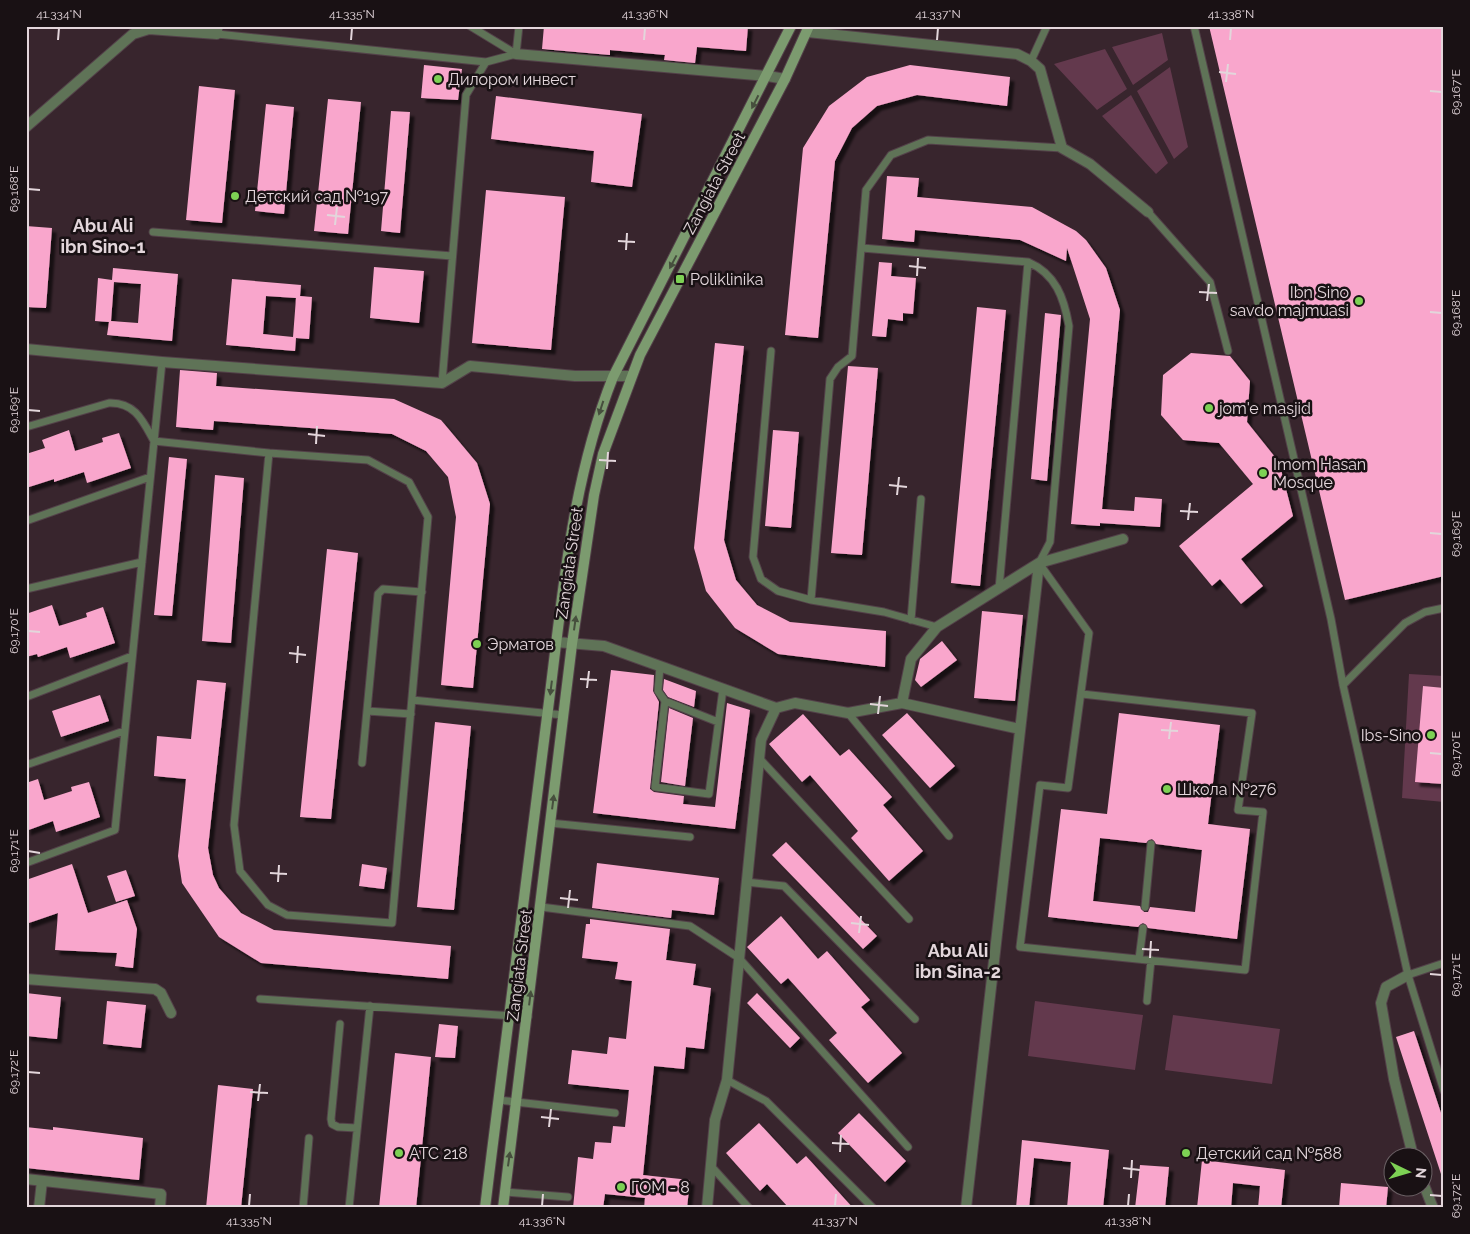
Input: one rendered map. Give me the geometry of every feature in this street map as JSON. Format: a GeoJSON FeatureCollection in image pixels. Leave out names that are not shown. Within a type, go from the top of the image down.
{"type":"FeatureCollection","features":[{"type":"Feature","properties":{"kind":"main road","name":"Zangiata Street"},"geometry":{"type":"LineString","coordinates":[[485,1208],[556,642],[578,496],[595,427],[613,377],[792,26]]}},
{"type":"Feature","properties":{"kind":"main road","name":"Zangiata Street"},"geometry":{"type":"LineString","coordinates":[[503,1208],[528,1017],[572,644],[593,504],[602,462],[631,376],[785,80],[808,29]]}},
{"type":"Feature","properties":{"kind":"street"},"geometry":{"type":"LineString","coordinates":[[26,126],[133,34],[149,29],[217,30]]}},
{"type":"Feature","properties":{"kind":"street"},"geometry":{"type":"LineString","coordinates":[[808,29],[1017,54],[1031,61],[1040,69],[1062,148],[1090,164],[1148,212]]}},
{"type":"Feature","properties":{"kind":"street"},"geometry":{"type":"LineString","coordinates":[[516,54],[768,76],[785,80]]}},
{"type":"Feature","properties":{"kind":"street"},"geometry":{"type":"LineString","coordinates":[[26,349],[162,362],[442,383],[470,366],[613,377],[631,376]]}},
{"type":"Feature","properties":{"kind":"street"},"geometry":{"type":"LineString","coordinates":[[902,703],[911,659],[937,627],[1039,563],[1123,538]]}},
{"type":"Feature","properties":{"kind":"street"},"geometry":{"type":"LineString","coordinates":[[966,1208],[1039,563]]}},
{"type":"Feature","properties":{"kind":"street"},"geometry":{"type":"LineString","coordinates":[[556,642],[604,646],[776,708],[795,703],[848,713],[902,703],[1020,729]]}},
{"type":"Feature","properties":{"kind":"street"},"geometry":{"type":"LineString","coordinates":[[706,1208],[715,1120],[727,1080],[761,740],[776,708]]}},
{"type":"Feature","properties":{"kind":"street"},"geometry":{"type":"LineString","coordinates":[[1408,975],[1386,987],[1381,1003],[1394,1079],[1411,1146]]}},
{"type":"Feature","properties":{"kind":"street"},"geometry":{"type":"LineString","coordinates":[[26,980],[155,989],[161,993],[172,1013]]}},
{"type":"Feature","properties":{"kind":"street"},"geometry":{"type":"LineString","coordinates":[[26,1179],[161,1194],[160,1208]]}},
{"type":"Feature","properties":{"kind":"street"},"geometry":{"type":"LineString","coordinates":[[39,1208],[42,1181]]}},
{"type":"Feature","properties":{"kind":"street"},"geometry":{"type":"LineString","coordinates":[[1428,1196],[1433,1208]]}},
{"type":"Feature","properties":{"kind":"lane"},"geometry":{"type":"LineString","coordinates":[[470,26],[516,54]]}},
{"type":"Feature","properties":{"kind":"lane"},"geometry":{"type":"LineString","coordinates":[[516,54],[519,26]]}},
{"type":"Feature","properties":{"kind":"lane"},"geometry":{"type":"LineString","coordinates":[[1031,61],[1047,26]]}},
{"type":"Feature","properties":{"kind":"lane"},"geometry":{"type":"LineString","coordinates":[[1194,26],[1331,620],[1343,685],[1408,975],[1444,1091]]}},
{"type":"Feature","properties":{"kind":"lane"},"geometry":{"type":"LineString","coordinates":[[217,30],[486,62],[516,54]]}},
{"type":"Feature","properties":{"kind":"lane"},"geometry":{"type":"LineString","coordinates":[[442,383],[466,95],[486,62]]}},
{"type":"Feature","properties":{"kind":"lane"},"geometry":{"type":"LineString","coordinates":[[810,600],[830,379],[838,367],[852,356],[866,190],[891,155],[928,140],[1062,148]]}},
{"type":"Feature","properties":{"kind":"lane"},"geometry":{"type":"LineString","coordinates":[[1148,212],[1210,282],[1228,350]]}},
{"type":"Feature","properties":{"kind":"lane"},"geometry":{"type":"LineString","coordinates":[[153,232],[452,256]]}},
{"type":"Feature","properties":{"kind":"lane"},"geometry":{"type":"LineString","coordinates":[[862,248],[1028,262],[1038,267],[1058,288],[1066,305],[1069,326],[1050,542],[1039,563],[1090,633],[1068,788],[1040,785],[1020,947],[1245,970],[1263,812],[1238,810],[1252,713],[1082,694]]}},
{"type":"Feature","properties":{"kind":"lane"},"geometry":{"type":"LineString","coordinates":[[999,589],[1028,262]]}},
{"type":"Feature","properties":{"kind":"lane"},"geometry":{"type":"LineString","coordinates":[[771,350],[753,557],[760,579],[778,590],[810,600],[884,612],[937,627]]}},
{"type":"Feature","properties":{"kind":"lane"},"geometry":{"type":"LineString","coordinates":[[26,863],[115,830],[162,362]]}},
{"type":"Feature","properties":{"kind":"lane"},"geometry":{"type":"LineString","coordinates":[[26,427],[109,402],[120,402],[140,415],[154,441]]}},
{"type":"Feature","properties":{"kind":"lane"},"geometry":{"type":"LineString","coordinates":[[154,441],[269,453],[368,460],[409,482],[428,517],[392,923],[287,915],[268,905],[240,871],[234,825],[269,453]]}},
{"type":"Feature","properties":{"kind":"lane"},"geometry":{"type":"LineString","coordinates":[[26,521],[150,477]]}},
{"type":"Feature","properties":{"kind":"lane"},"geometry":{"type":"LineString","coordinates":[[911,620],[921,500]]}},
{"type":"Feature","properties":{"kind":"lane"},"geometry":{"type":"LineString","coordinates":[[26,589],[142,562]]}},
{"type":"Feature","properties":{"kind":"lane"},"geometry":{"type":"LineString","coordinates":[[362,763],[378,594],[384,589],[422,592]]}},
{"type":"Feature","properties":{"kind":"lane"},"geometry":{"type":"LineString","coordinates":[[1343,685],[1405,623],[1425,612],[1444,608]]}},
{"type":"Feature","properties":{"kind":"lane"},"geometry":{"type":"LineString","coordinates":[[26,697],[132,656]]}},
{"type":"Feature","properties":{"kind":"lane"},"geometry":{"type":"LineString","coordinates":[[660,666],[658,691],[665,701],[718,722]]}},
{"type":"Feature","properties":{"kind":"lane"},"geometry":{"type":"LineString","coordinates":[[665,701],[655,787],[709,794],[722,688]]}},
{"type":"Feature","properties":{"kind":"lane"},"geometry":{"type":"LineString","coordinates":[[412,700],[563,716]]}},
{"type":"Feature","properties":{"kind":"lane"},"geometry":{"type":"LineString","coordinates":[[367,711],[411,714]]}},
{"type":"Feature","properties":{"kind":"lane"},"geometry":{"type":"LineString","coordinates":[[848,713],[949,836]]}},
{"type":"Feature","properties":{"kind":"lane"},"geometry":{"type":"LineString","coordinates":[[26,765],[124,731]]}},
{"type":"Feature","properties":{"kind":"lane"},"geometry":{"type":"LineString","coordinates":[[759,758],[909,919]]}},
{"type":"Feature","properties":{"kind":"lane"},"geometry":{"type":"LineString","coordinates":[[550,823],[690,837]]}},
{"type":"Feature","properties":{"kind":"lane"},"geometry":{"type":"LineString","coordinates":[[1145,906],[1151,844]]}},
{"type":"Feature","properties":{"kind":"lane"},"geometry":{"type":"LineString","coordinates":[[746,882],[784,886],[915,1019]]}},
{"type":"Feature","properties":{"kind":"lane"},"geometry":{"type":"LineString","coordinates":[[540,907],[690,926],[739,958],[908,1147]]}},
{"type":"Feature","properties":{"kind":"lane"},"geometry":{"type":"LineString","coordinates":[[1139,959],[1142,928]]}},
{"type":"Feature","properties":{"kind":"lane"},"geometry":{"type":"LineString","coordinates":[[1147,1001],[1150,960]]}},
{"type":"Feature","properties":{"kind":"lane"},"geometry":{"type":"LineString","coordinates":[[1408,975],[1444,963]]}},
{"type":"Feature","properties":{"kind":"lane"},"geometry":{"type":"LineString","coordinates":[[260,999],[528,1017]]}},
{"type":"Feature","properties":{"kind":"lane"},"geometry":{"type":"LineString","coordinates":[[349,1208],[370,1006]]}},
{"type":"Feature","properties":{"kind":"lane"},"geometry":{"type":"LineString","coordinates":[[340,1024],[331,1119],[332,1124],[338,1127],[357,1128]]}},
{"type":"Feature","properties":{"kind":"lane"},"geometry":{"type":"LineString","coordinates":[[727,1080],[766,1101],[873,1208]]}},
{"type":"Feature","properties":{"kind":"lane"},"geometry":{"type":"LineString","coordinates":[[498,1100],[614,1113]]}},
{"type":"Feature","properties":{"kind":"lane"},"geometry":{"type":"LineString","coordinates":[[303,1208],[309,1138]]}},
{"type":"Feature","properties":{"kind":"lane"},"geometry":{"type":"LineString","coordinates":[[711,1166],[749,1208]]}},
{"type":"Feature","properties":{"kind":"lane"},"geometry":{"type":"LineString","coordinates":[[505,1192],[568,1197]]}},
{"type":"Feature","properties":{"kind":"shaded area"},"geometry":{"type":"Polygon","coordinates":[[[1162,33],[1168,60],[1133,85],[1112,47],[1162,33]]]}},
{"type":"Feature","properties":{"kind":"shaded area"},"geometry":{"type":"Polygon","coordinates":[[[1105,49],[1127,89],[1097,110],[1054,64],[1105,49]]]}},
{"type":"Feature","properties":{"kind":"shaded area"},"geometry":{"type":"Polygon","coordinates":[[[1170,67],[1188,147],[1174,159],[1137,91],[1170,67]]]}},
{"type":"Feature","properties":{"kind":"shaded area"},"geometry":{"type":"Polygon","coordinates":[[[1131,95],[1168,163],[1156,174],[1102,116],[1131,95]]]}},
{"type":"Feature","properties":{"kind":"shaded area"},"geometry":{"type":"Polygon","coordinates":[[[1409,674],[1444,676],[1444,802],[1402,798],[1409,674]]]}},
{"type":"Feature","properties":{"kind":"shaded area"},"geometry":{"type":"Polygon","coordinates":[[[1035,1001],[1143,1015],[1135,1070],[1028,1056],[1035,1001]]]}},
{"type":"Feature","properties":{"kind":"shaded area"},"geometry":{"type":"Polygon","coordinates":[[[1173,1015],[1280,1029],[1272,1084],[1165,1070],[1173,1015]]]}},
{"type":"Feature","properties":{"kind":"building"},"geometry":{"type":"Polygon","coordinates":[[[544,26],[748,26],[746,51],[697,47],[695,63],[664,60],[665,55],[610,50],[610,55],[542,49],[544,26]]]}},
{"type":"Feature","properties":{"kind":"building","name":"Ibn Sino savdo majmuasi"},"geometry":{"type":"Polygon","coordinates":[[[1209,26],[1444,26],[1444,576],[1345,600],[1209,26]]]}},
{"type":"Feature","properties":{"kind":"building"},"geometry":{"type":"Polygon","coordinates":[[[424,65],[462,69],[458,100],[421,98],[424,65]]]}},
{"type":"Feature","properties":{"kind":"building"},"geometry":{"type":"Polygon","coordinates":[[[910,65],[1010,77],[1007,106],[917,95],[877,106],[852,128],[835,161],[818,338],[785,335],[803,148],[829,106],[867,77],[910,65]]]}},
{"type":"Feature","properties":{"kind":"building"},"geometry":{"type":"Polygon","coordinates":[[[199,86],[235,90],[222,223],[186,220],[199,86]]]}},
{"type":"Feature","properties":{"kind":"building"},"geometry":{"type":"Polygon","coordinates":[[[496,96],[642,114],[632,187],[591,182],[594,151],[491,139],[496,96]]]}},
{"type":"Feature","properties":{"kind":"building"},"geometry":{"type":"Polygon","coordinates":[[[328,99],[361,102],[348,234],[314,231],[328,99]]]}},
{"type":"Feature","properties":{"kind":"building"},"geometry":{"type":"Polygon","coordinates":[[[266,104],[294,107],[284,214],[255,211],[266,104]]]}},
{"type":"Feature","properties":{"kind":"building"},"geometry":{"type":"Polygon","coordinates":[[[391,111],[410,112],[400,233],[381,231],[391,111]]]}},
{"type":"Feature","properties":{"kind":"building"},"geometry":{"type":"Polygon","coordinates":[[[887,176],[919,178],[917,197],[1032,207],[1076,231],[1086,240],[1106,268],[1120,310],[1102,509],[1134,511],[1135,497],[1162,499],[1160,527],[1100,523],[1100,526],[1071,524],[1090,319],[1067,248],[1066,261],[1020,240],[915,230],[914,242],[882,239],[887,176]]]}},
{"type":"Feature","properties":{"kind":"building"},"geometry":{"type":"Polygon","coordinates":[[[486,190],[565,197],[551,350],[472,343],[486,190]]]}},
{"type":"Feature","properties":{"kind":"building"},"geometry":{"type":"Polygon","coordinates":[[[26,226],[52,228],[46,308],[26,307],[26,226]]]}},
{"type":"Feature","properties":{"kind":"building"},"geometry":{"type":"Polygon","coordinates":[[[879,262],[892,263],[891,276],[916,278],[913,314],[903,313],[903,321],[888,319],[886,337],[872,336],[879,262]]]}},
{"type":"Feature","properties":{"kind":"building"},"geometry":{"type":"Polygon","coordinates":[[[374,267],[424,271],[419,323],[370,318],[374,267]]]}},
{"type":"Feature","properties":{"kind":"building"},"geometry":{"type":"Polygon","coordinates":[[[113,268],[178,274],[172,341],[107,335],[109,322],[95,321],[98,278],[112,280],[113,268]],[[114,282],[111,321],[138,323],[141,284],[114,282]]]}},
{"type":"Feature","properties":{"kind":"building"},"geometry":{"type":"Polygon","coordinates":[[[232,279],[301,285],[300,296],[312,297],[309,339],[296,338],[295,351],[226,345],[232,279]],[[266,296],[263,334],[293,337],[296,298],[266,296]]]}},
{"type":"Feature","properties":{"kind":"building"},"geometry":{"type":"Polygon","coordinates":[[[977,307],[1006,310],[980,586],[951,583],[977,307]]]}},
{"type":"Feature","properties":{"kind":"building"},"geometry":{"type":"Polygon","coordinates":[[[1045,313],[1061,315],[1047,481],[1031,479],[1045,313]]]}},
{"type":"Feature","properties":{"kind":"building"},"geometry":{"type":"Polygon","coordinates":[[[715,343],[744,346],[724,540],[736,580],[757,605],[790,622],[886,631],[885,667],[778,654],[735,628],[706,591],[694,548],[715,343]]]}},
{"type":"Feature","properties":{"kind":"building","name":"Imom Hasan Mosque"},"geometry":{"type":"Polygon","coordinates":[[[1191,353],[1230,356],[1250,381],[1247,422],[1279,462],[1293,516],[1241,559],[1263,586],[1241,604],[1220,579],[1212,586],[1179,546],[1253,484],[1219,443],[1183,440],[1161,415],[1163,375],[1191,353]]]}},
{"type":"Feature","properties":{"kind":"building"},"geometry":{"type":"Polygon","coordinates":[[[848,366],[878,368],[862,555],[831,553],[848,366]]]}},
{"type":"Feature","properties":{"kind":"building"},"geometry":{"type":"Polygon","coordinates":[[[180,370],[217,373],[216,386],[394,399],[441,420],[477,463],[490,504],[473,688],[441,685],[456,517],[448,477],[426,451],[392,434],[214,421],[213,430],[176,427],[180,370]]]}},
{"type":"Feature","properties":{"kind":"building"},"geometry":{"type":"Polygon","coordinates":[[[69,430],[75,451],[103,442],[102,438],[119,433],[131,468],[87,483],[84,472],[54,482],[54,479],[26,488],[26,454],[45,448],[42,440],[69,430]]]}},
{"type":"Feature","properties":{"kind":"building"},"geometry":{"type":"Polygon","coordinates":[[[773,430],[799,432],[791,528],[765,526],[773,430]]]}},
{"type":"Feature","properties":{"kind":"building"},"geometry":{"type":"Polygon","coordinates":[[[169,457],[187,459],[172,616],[154,615],[169,457]]]}},
{"type":"Feature","properties":{"kind":"building"},"geometry":{"type":"Polygon","coordinates":[[[215,475],[244,478],[231,643],[202,641],[215,475]]]}},
{"type":"Feature","properties":{"kind":"building"},"geometry":{"type":"Polygon","coordinates":[[[327,549],[358,553],[331,819],[300,817],[327,549]]]}},
{"type":"Feature","properties":{"kind":"building"},"geometry":{"type":"Polygon","coordinates":[[[52,605],[59,626],[87,617],[86,613],[103,607],[115,643],[70,658],[67,647],[38,657],[37,654],[26,657],[26,614],[52,605]]]}},
{"type":"Feature","properties":{"kind":"building"},"geometry":{"type":"Polygon","coordinates":[[[982,611],[1023,615],[1015,701],[974,698],[982,611]]]}},
{"type":"Feature","properties":{"kind":"building"},"geometry":{"type":"Polygon","coordinates":[[[942,641],[957,660],[921,687],[915,680],[920,659],[942,641]]]}},
{"type":"Feature","properties":{"kind":"building"},"geometry":{"type":"Polygon","coordinates":[[[611,670],[654,675],[653,691],[659,702],[650,789],[654,792],[684,796],[683,804],[715,807],[727,703],[750,710],[735,829],[593,813],[611,670]]]}},
{"type":"Feature","properties":{"kind":"building"},"geometry":{"type":"Polygon","coordinates":[[[664,679],[696,691],[694,707],[668,697],[663,690],[664,679]]]}},
{"type":"Feature","properties":{"kind":"building"},"geometry":{"type":"Polygon","coordinates":[[[197,680],[226,683],[208,848],[213,875],[219,888],[241,913],[274,930],[451,946],[448,979],[261,963],[219,937],[182,883],[178,856],[186,779],[154,776],[157,736],[191,739],[197,680]]]}},
{"type":"Feature","properties":{"kind":"building","name":"Ibs-Sino"},"geometry":{"type":"Polygon","coordinates":[[[1423,686],[1444,688],[1444,784],[1415,782],[1423,686]]]}},
{"type":"Feature","properties":{"kind":"building"},"geometry":{"type":"Polygon","coordinates":[[[100,695],[109,721],[61,737],[52,711],[100,695]]]}},
{"type":"Feature","properties":{"kind":"building"},"geometry":{"type":"Polygon","coordinates":[[[669,708],[693,718],[685,786],[661,782],[669,708]]]}},
{"type":"Feature","properties":{"kind":"building"},"geometry":{"type":"Polygon","coordinates":[[[907,713],[955,766],[930,788],[882,735],[907,713]]]}},
{"type":"Feature","properties":{"kind":"building"},"geometry":{"type":"Polygon","coordinates":[[[1119,713],[1220,725],[1208,824],[1250,829],[1237,939],[1148,928],[1143,923],[1138,927],[1048,917],[1061,809],[1107,814],[1119,713]],[[1100,838],[1093,901],[1140,906],[1144,912],[1148,912],[1150,907],[1195,912],[1202,850],[1156,844],[1152,839],[1146,843],[1100,838]]]}},
{"type":"Feature","properties":{"kind":"building"},"geometry":{"type":"Polygon","coordinates":[[[803,714],[840,756],[849,749],[892,797],[883,805],[923,851],[889,881],[851,838],[858,831],[810,775],[802,782],[769,744],[803,714]]]}},
{"type":"Feature","properties":{"kind":"building"},"geometry":{"type":"Polygon","coordinates":[[[435,722],[471,726],[454,910],[417,907],[435,722]]]}},
{"type":"Feature","properties":{"kind":"building"},"geometry":{"type":"Polygon","coordinates":[[[38,779],[44,800],[72,791],[71,787],[89,782],[100,817],[56,832],[53,821],[26,831],[26,783],[38,779]]]}},
{"type":"Feature","properties":{"kind":"building"},"geometry":{"type":"Polygon","coordinates":[[[786,842],[877,936],[863,949],[772,855],[786,842]]]}},
{"type":"Feature","properties":{"kind":"building"},"geometry":{"type":"Polygon","coordinates":[[[597,863],[719,878],[714,915],[672,910],[671,918],[592,908],[597,863]]]}},
{"type":"Feature","properties":{"kind":"building"},"geometry":{"type":"Polygon","coordinates":[[[72,864],[88,913],[127,900],[137,929],[133,968],[115,966],[117,953],[55,950],[58,913],[26,924],[26,880],[72,864]]]}},
{"type":"Feature","properties":{"kind":"building"},"geometry":{"type":"Polygon","coordinates":[[[362,864],[387,868],[384,889],[359,886],[362,864]]]}},
{"type":"Feature","properties":{"kind":"building"},"geometry":{"type":"Polygon","coordinates":[[[126,870],[135,896],[116,902],[107,876],[126,870]]]}},
{"type":"Feature","properties":{"kind":"building"},"geometry":{"type":"Polygon","coordinates":[[[781,916],[818,959],[827,951],[870,1000],[861,1007],[902,1053],[868,1083],[829,1040],[837,1033],[788,978],[781,984],[747,947],[781,916]]]}},
{"type":"Feature","properties":{"kind":"building"},"geometry":{"type":"Polygon","coordinates":[[[590,919],[670,929],[666,960],[696,964],[693,985],[711,988],[704,1049],[686,1047],[684,1069],[654,1066],[643,1175],[690,1180],[687,1208],[644,1208],[645,1198],[605,1194],[603,1208],[573,1208],[578,1157],[593,1159],[595,1142],[611,1143],[613,1126],[625,1127],[629,1090],[568,1084],[572,1050],[607,1054],[609,1037],[626,1039],[632,981],[615,979],[618,962],[582,958],[586,924],[590,924],[590,919]]]}},
{"type":"Feature","properties":{"kind":"building"},"geometry":{"type":"Polygon","coordinates":[[[26,993],[61,997],[57,1039],[26,1036],[26,993]]]}},
{"type":"Feature","properties":{"kind":"building"},"geometry":{"type":"Polygon","coordinates":[[[757,993],[800,1038],[790,1048],[747,1003],[757,993]]]}},
{"type":"Feature","properties":{"kind":"building"},"geometry":{"type":"Polygon","coordinates":[[[107,1001],[146,1005],[141,1048],[103,1044],[107,1001]]]}},
{"type":"Feature","properties":{"kind":"building"},"geometry":{"type":"Polygon","coordinates":[[[439,1024],[458,1026],[455,1058],[435,1057],[439,1024]]]}},
{"type":"Feature","properties":{"kind":"building"},"geometry":{"type":"Polygon","coordinates":[[[1414,1031],[1444,1122],[1444,1174],[1441,1174],[1396,1037],[1414,1031]]]}},
{"type":"Feature","properties":{"kind":"building"},"geometry":{"type":"Polygon","coordinates":[[[395,1053],[431,1057],[416,1208],[379,1208],[395,1053]]]}},
{"type":"Feature","properties":{"kind":"building"},"geometry":{"type":"Polygon","coordinates":[[[218,1085],[253,1089],[241,1208],[206,1208],[218,1085]]]}},
{"type":"Feature","properties":{"kind":"building"},"geometry":{"type":"Polygon","coordinates":[[[859,1113],[906,1161],[885,1182],[838,1133],[859,1113]]]}},
{"type":"Feature","properties":{"kind":"building"},"geometry":{"type":"Polygon","coordinates":[[[759,1123],[797,1164],[806,1156],[853,1208],[789,1208],[767,1184],[760,1191],[726,1153],[759,1123]]]}},
{"type":"Feature","properties":{"kind":"building"},"geometry":{"type":"Polygon","coordinates":[[[26,1127],[53,1130],[53,1127],[143,1138],[139,1180],[26,1168],[26,1127]]]}},
{"type":"Feature","properties":{"kind":"building"},"geometry":{"type":"Polygon","coordinates":[[[1022,1140],[1109,1150],[1103,1208],[1067,1208],[1071,1162],[1034,1158],[1029,1208],[1016,1208],[1022,1140]]]}},
{"type":"Feature","properties":{"kind":"building"},"geometry":{"type":"Polygon","coordinates":[[[1202,1160],[1285,1170],[1281,1208],[1258,1208],[1260,1186],[1233,1183],[1231,1208],[1197,1208],[1202,1160]]]}},
{"type":"Feature","properties":{"kind":"building"},"geometry":{"type":"Polygon","coordinates":[[[1140,1165],[1169,1167],[1165,1208],[1135,1208],[1140,1165]]]}},
{"type":"Feature","properties":{"kind":"building"},"geometry":{"type":"Polygon","coordinates":[[[1341,1183],[1382,1186],[1382,1196],[1387,1196],[1386,1208],[1339,1208],[1341,1183]]]}},
{"type":"Feature","properties":{"kind":"place","name":"Дилором инвест"},"geometry":{"type":"Point","coordinates":[438,79]}},
{"type":"Feature","properties":{"kind":"place","name":"Детский сад №197"},"geometry":{"type":"Point","coordinates":[235,196]}},
{"type":"Feature","properties":{"kind":"place","name":"Poliklinika"},"geometry":{"type":"Point","coordinates":[680,279]}},
{"type":"Feature","properties":{"kind":"place","name":"Ibn Sino savdo majmuasi"},"geometry":{"type":"Point","coordinates":[1359,301]}},
{"type":"Feature","properties":{"kind":"place","name":"jom'e masjid"},"geometry":{"type":"Point","coordinates":[1209,408]}},
{"type":"Feature","properties":{"kind":"place","name":"Imom Hasan Mosque"},"geometry":{"type":"Point","coordinates":[1263,473]}},
{"type":"Feature","properties":{"kind":"place","name":"Эрматов"},"geometry":{"type":"Point","coordinates":[477,644]}},
{"type":"Feature","properties":{"kind":"place","name":"Ibs-Sino"},"geometry":{"type":"Point","coordinates":[1431,735]}},
{"type":"Feature","properties":{"kind":"place","name":"Школа №276"},"geometry":{"type":"Point","coordinates":[1167,789]}},
{"type":"Feature","properties":{"kind":"place","name":"АТС 218"},"geometry":{"type":"Point","coordinates":[399,1153]}},
{"type":"Feature","properties":{"kind":"place","name":"Детский сад №588"},"geometry":{"type":"Point","coordinates":[1186,1153]}},
{"type":"Feature","properties":{"kind":"place","name":"ГОМ - 8"},"geometry":{"type":"Point","coordinates":[621,1187]}},
{"type":"Feature","properties":{"kind":"district","name":"Abu Ali ibn Sino-1"},"geometry":{"type":"Point","coordinates":[103,236]}},
{"type":"Feature","properties":{"kind":"district","name":"Abu Ali ibn Sina-2"},"geometry":{"type":"Point","coordinates":[958,961]}}]}
